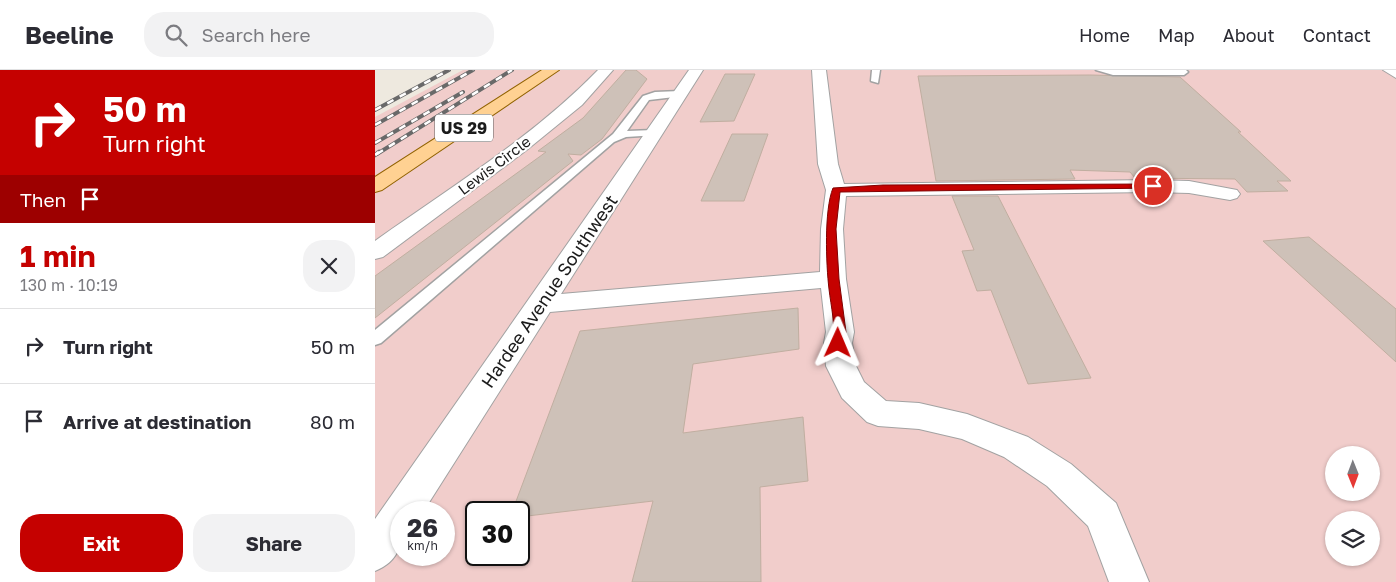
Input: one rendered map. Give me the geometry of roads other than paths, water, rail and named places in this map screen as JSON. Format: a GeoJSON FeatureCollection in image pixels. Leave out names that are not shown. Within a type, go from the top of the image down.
{"type":"FeatureCollection","features":[{"type":"Feature","properties":{"kind":"main road","name":"US 29"},"geometry":{"type":"LineString","coordinates":[[375,186],[552,70]]}},
{"type":"Feature","properties":{"kind":"street","name":"Lewis Circle"},"geometry":{"type":"LineString","coordinates":[[375,252],[522,145],[576,102],[605,70]]}},
{"type":"Feature","properties":{"kind":"street","name":"Hardee Avenue Southwest"},"geometry":{"type":"LineString","coordinates":[[409,501],[696,70]]}},
{"type":"Feature","properties":{"kind":"street"},"geometry":{"type":"LineString","coordinates":[[819,70],[828,164],[836,190],[832,229],[833,279],[840,332],[838,343],[841,366],[853,390],[878,414],[919,416],[967,427],[1016,447],[1059,475],[1103,515],[1129,582]]}},
{"type":"Feature","properties":{"kind":"street"},"geometry":{"type":"LineString","coordinates":[[1390,70],[1396,74]]}},
{"type":"Feature","properties":{"kind":"street"},"geometry":{"type":"LineString","coordinates":[[836,190],[1153,186],[1189,187],[1230,194]]}},
{"type":"Feature","properties":{"kind":"street"},"geometry":{"type":"LineString","coordinates":[[541,304],[833,279]]}},
{"type":"Feature","properties":{"kind":"street","name":"Hardee Avenue Southwest"},"geometry":{"type":"LineString","coordinates":[[377,548],[390,529]]}},
{"type":"Feature","properties":{"kind":"lane"},"geometry":{"type":"LineString","coordinates":[[875,70],[875,81]]}},
{"type":"Feature","properties":{"kind":"lane"},"geometry":{"type":"LineString","coordinates":[[1101,70],[1113,72],[1184,72]]}},
{"type":"Feature","properties":{"kind":"lane"},"geometry":{"type":"LineString","coordinates":[[375,339],[618,135],[647,98],[655,94],[680,94]]}},
{"type":"Feature","properties":{"kind":"lane"},"geometry":{"type":"LineString","coordinates":[[618,135],[654,133]]}},
{"type":"Feature","properties":{"kind":"railway"},"geometry":{"type":"LineString","coordinates":[[375,110],[449,70]]}},
{"type":"Feature","properties":{"kind":"railway"},"geometry":{"type":"LineString","coordinates":[[375,125],[473,70]]}},
{"type":"Feature","properties":{"kind":"railway"},"geometry":{"type":"LineString","coordinates":[[377,154],[512,70]]}},
{"type":"Feature","properties":{"kind":"railway"},"geometry":{"type":"LineString","coordinates":[[375,143],[463,92]]}},
{"type":"Feature","properties":{"kind":"railway"},"geometry":{"type":"LineString","coordinates":[[375,155],[379,152]]}}]}
